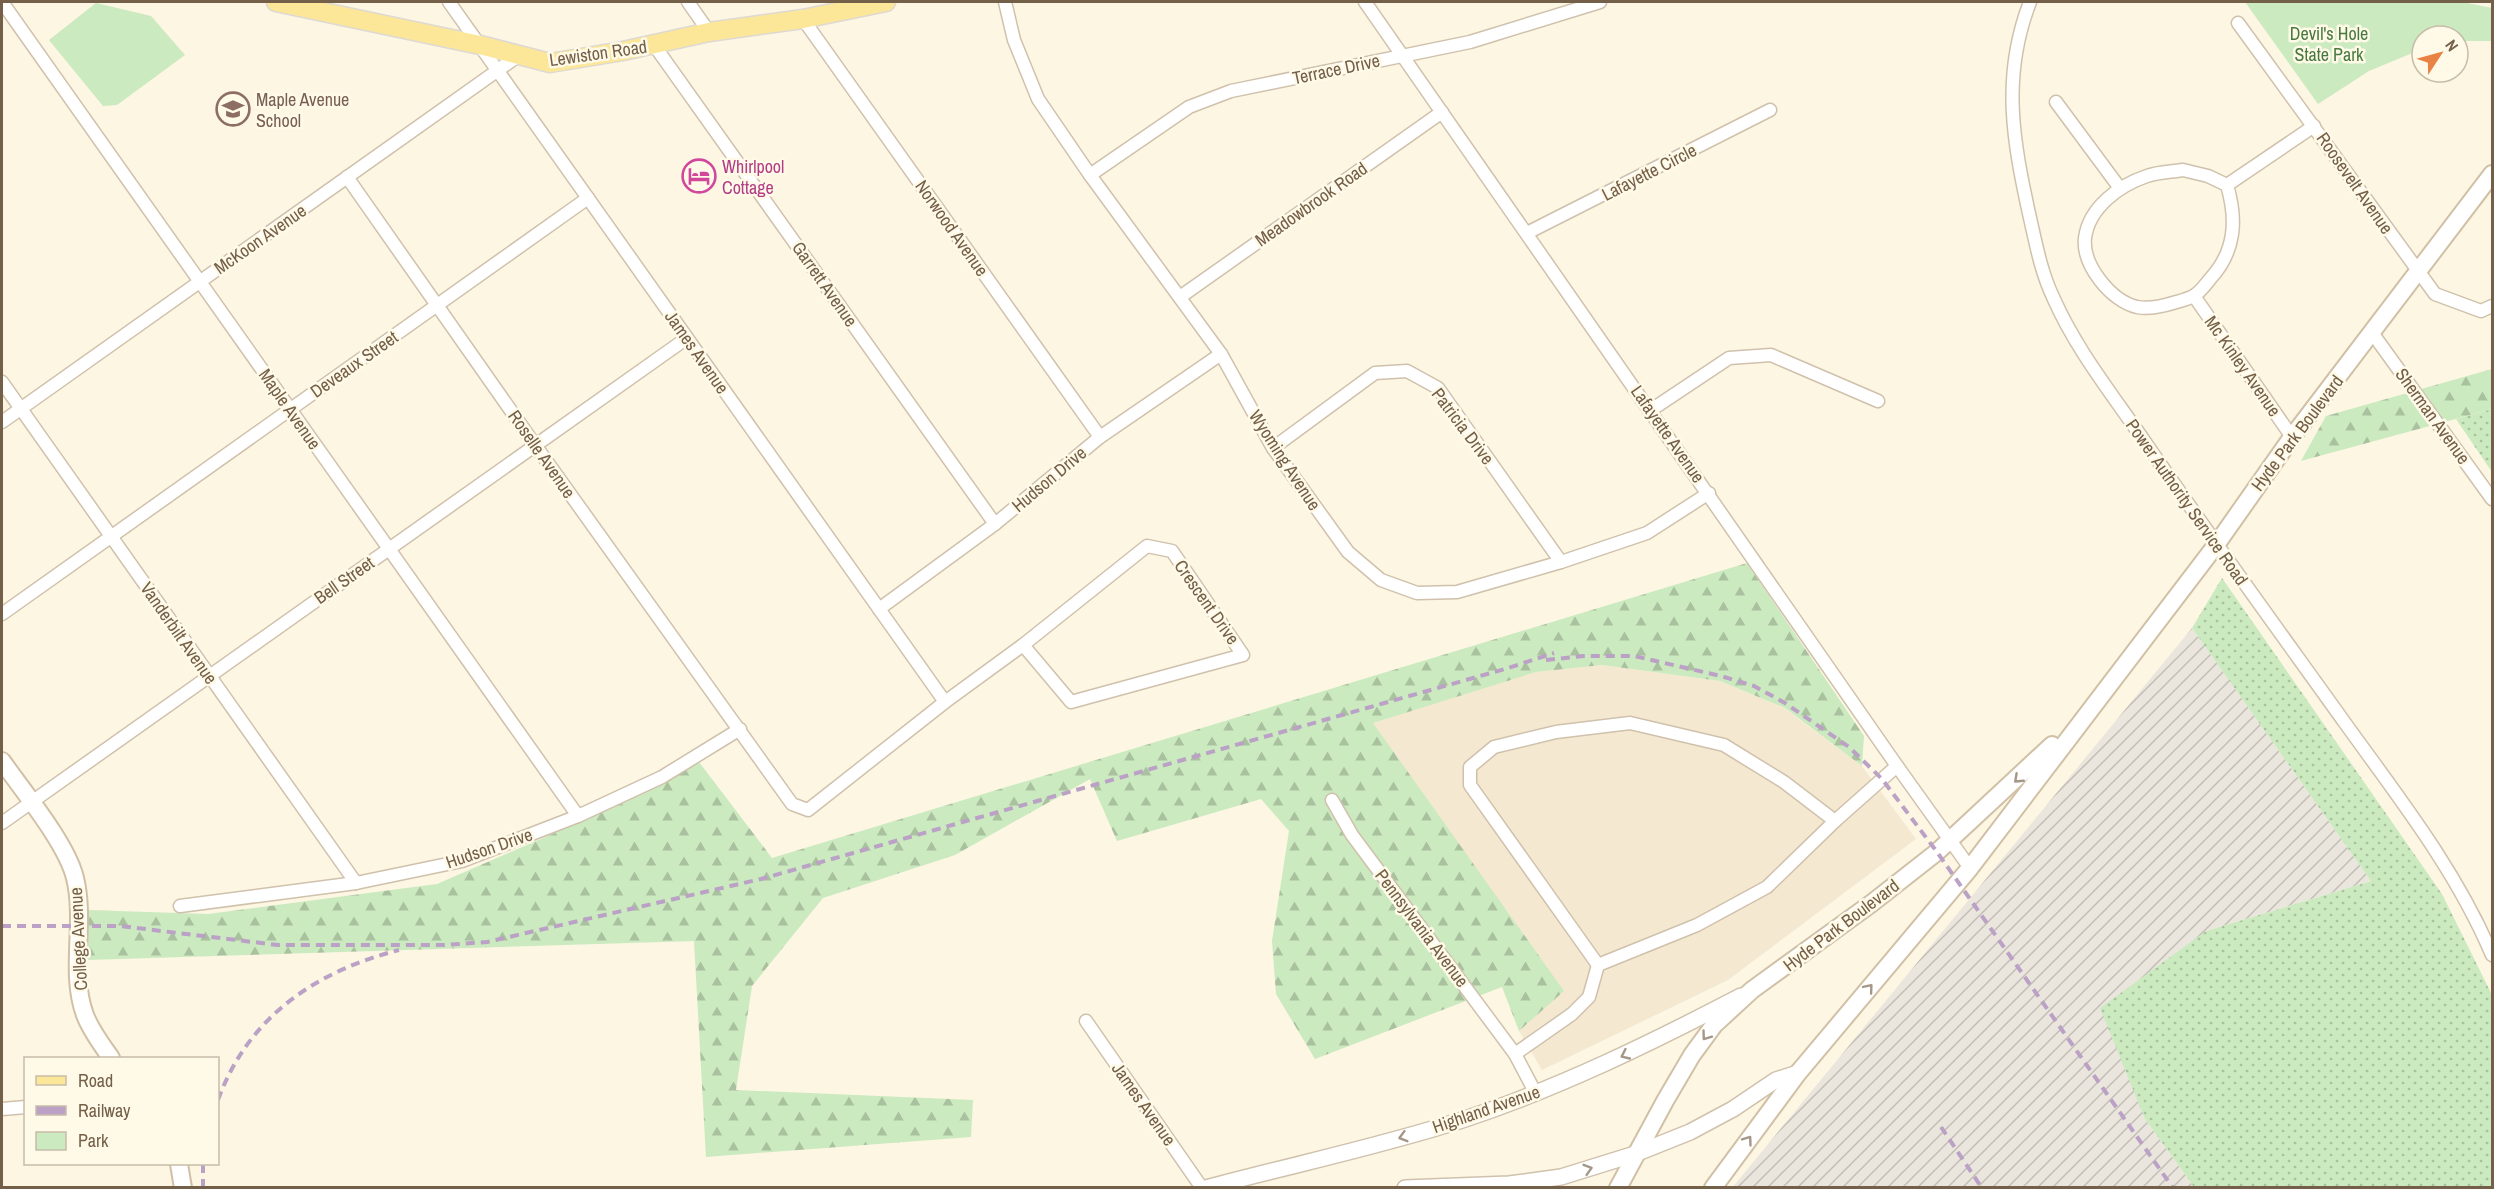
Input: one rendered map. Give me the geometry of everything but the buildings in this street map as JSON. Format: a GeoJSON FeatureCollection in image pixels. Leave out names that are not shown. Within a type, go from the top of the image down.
{"type":"FeatureCollection","features":[{"type":"Feature","properties":{"kind":"main road","name":"Lewiston Road"},"geometry":{"type":"LineString","coordinates":[[276,2],[480,45],[550,63],[654,45],[709,32],[803,19],[866,3],[886,2]]}},
{"type":"Feature","properties":{"kind":"main road","name":"Hyde Park Boulevard"},"geometry":{"type":"LineString","coordinates":[[1713,1188],[1798,1073],[1970,868],[2216,545],[2292,437],[2373,334],[2493,174]]}},
{"type":"Feature","properties":{"kind":"main road","name":"Hyde Park Boulevard"},"geometry":{"type":"LineString","coordinates":[[1618,1188],[1635,1154],[1698,1047],[1714,1025],[1752,990],[1872,903],[1950,839],[2023,775],[2103,693]]}},
{"type":"Feature","properties":{"kind":"main road","name":"College Avenue"},"geometry":{"type":"LineString","coordinates":[[2,761],[64,852],[73,871],[79,900],[81,1002],[91,1028],[110,1057]]}},
{"type":"Feature","properties":{"kind":"main road"},"geometry":{"type":"LineString","coordinates":[[179,1165],[183,1188]]}},
{"type":"Feature","properties":{"kind":"street","name":"Maple Avenue"},"geometry":{"type":"LineString","coordinates":[[2,2],[578,816]]}},
{"type":"Feature","properties":{"kind":"street","name":"James Avenue"},"geometry":{"type":"LineString","coordinates":[[449,2],[945,702]]}},
{"type":"Feature","properties":{"kind":"street"},"geometry":{"type":"LineString","coordinates":[[688,2],[709,32]]}},
{"type":"Feature","properties":{"kind":"street","name":"Wyoming Avenue"},"geometry":{"type":"LineString","coordinates":[[1005,2],[1014,39],[1038,99],[1090,176],[1221,354],[1273,448],[1348,552],[1381,580],[1417,593],[1457,592],[1561,562],[1647,533],[1709,493]]}},
{"type":"Feature","properties":{"kind":"street","name":"Lafayette Avenue"},"geometry":{"type":"LineString","coordinates":[[1365,2],[1970,868]]}},
{"type":"Feature","properties":{"kind":"street","name":"Terrace Drive"},"geometry":{"type":"LineString","coordinates":[[1090,176],[1189,107],[1232,91],[1497,35],[1600,2]]}},
{"type":"Feature","properties":{"kind":"street","name":"Power Authority Service Road"},"geometry":{"type":"LineString","coordinates":[[2030,2],[2015,54],[2012,123],[2018,163],[2046,280],[2053,297],[2081,348],[2216,545],[2423,831],[2466,900],[2493,955]]}},
{"type":"Feature","properties":{"kind":"street","name":"Norwood Avenue"},"geometry":{"type":"LineString","coordinates":[[803,19],[1101,436]]}},
{"type":"Feature","properties":{"kind":"street","name":"Roosevelt Avenue"},"geometry":{"type":"LineString","coordinates":[[2238,23],[2435,294],[2481,311],[2493,306]]}},
{"type":"Feature","properties":{"kind":"street","name":"Garrett Avenue"},"geometry":{"type":"LineString","coordinates":[[654,45],[995,524]]}},
{"type":"Feature","properties":{"kind":"street","name":"McKoon Avenue"},"geometry":{"type":"LineString","coordinates":[[2,422],[518,56]]}},
{"type":"Feature","properties":{"kind":"street"},"geometry":{"type":"LineString","coordinates":[[2056,102],[2120,187]]}},
{"type":"Feature","properties":{"kind":"street","name":"Lafayette Circle"},"geometry":{"type":"LineString","coordinates":[[1527,233],[1770,110]]}},
{"type":"Feature","properties":{"kind":"street","name":"Meadowbrook Road"},"geometry":{"type":"LineString","coordinates":[[1180,297],[1442,112]]}},
{"type":"Feature","properties":{"kind":"street"},"geometry":{"type":"LineString","coordinates":[[2227,185],[2314,126]]}},
{"type":"Feature","properties":{"kind":"street"},"geometry":{"type":"LineString","coordinates":[[2183,170],[2208,176],[2227,185],[2233,204],[2234,224],[2231,245],[2220,269],[2194,296],[2165,305],[2138,307],[2113,295],[2089,262],[2085,238],[2091,222],[2100,206],[2120,187],[2148,175],[2183,170]]}},
{"type":"Feature","properties":{"kind":"street","name":"Roselle Avenue"},"geometry":{"type":"LineString","coordinates":[[347,177],[535,445],[740,729]]}},
{"type":"Feature","properties":{"kind":"street","name":"Deveaux Street"},"geometry":{"type":"LineString","coordinates":[[2,614],[588,198]]}},
{"type":"Feature","properties":{"kind":"street","name":"Mc Kinley Avenue"},"geometry":{"type":"LineString","coordinates":[[2194,296],[2292,437]]}},
{"type":"Feature","properties":{"kind":"street","name":"Sherman Avenue"},"geometry":{"type":"LineString","coordinates":[[2373,334],[2493,499]]}},
{"type":"Feature","properties":{"kind":"street","name":"Bell Street"},"geometry":{"type":"LineString","coordinates":[[2,823],[687,338]]}},
{"type":"Feature","properties":{"kind":"street","name":"Hudson Drive"},"geometry":{"type":"LineString","coordinates":[[879,609],[995,524],[1101,436],[1221,354]]}},
{"type":"Feature","properties":{"kind":"street"},"geometry":{"type":"LineString","coordinates":[[1651,410],[1730,358],[1770,355],[1878,401]]}},
{"type":"Feature","properties":{"kind":"street","name":"Patricia Drive"},"geometry":{"type":"LineString","coordinates":[[1273,448],[1375,373],[1407,371],[1438,388],[1561,562]]}},
{"type":"Feature","properties":{"kind":"street","name":"Vanderbilt Avenue"},"geometry":{"type":"LineString","coordinates":[[2,382],[356,883]]}},
{"type":"Feature","properties":{"kind":"street","name":"Crescent Drive"},"geometry":{"type":"LineString","coordinates":[[740,729],[792,804],[808,810],[945,702],[1023,645],[1147,546],[1172,551],[1243,655],[1071,702],[1023,645]]}},
{"type":"Feature","properties":{"kind":"street"},"geometry":{"type":"LineString","coordinates":[[1598,965],[1470,785],[1470,767],[1494,747],[1556,732],[1630,723],[1724,745],[1784,782],[1835,820]]}},
{"type":"Feature","properties":{"kind":"street","name":"Hudson Drive"},"geometry":{"type":"LineString","coordinates":[[180,906],[356,883],[462,861],[578,816],[662,777],[740,729]]}},
{"type":"Feature","properties":{"kind":"street"},"geometry":{"type":"LineString","coordinates":[[1598,965],[1696,926],[1767,886],[1835,820],[1897,766]]}},
{"type":"Feature","properties":{"kind":"street","name":"Pennsylvania Avenue"},"geometry":{"type":"LineString","coordinates":[[1332,800],[1352,835],[1515,1054],[1535,1092]]}},
{"type":"Feature","properties":{"kind":"street"},"geometry":{"type":"LineString","coordinates":[[1515,1054],[1572,1014],[1589,997],[1598,965]]}},
{"type":"Feature","properties":{"kind":"street","name":"Highland Avenue"},"geometry":{"type":"LineString","coordinates":[[1204,1188],[1463,1119],[1576,1077],[1642,1047],[1752,990]]}},
{"type":"Feature","properties":{"kind":"street","name":"James Avenue"},"geometry":{"type":"LineString","coordinates":[[1086,1021],[1204,1188]]}},
{"type":"Feature","properties":{"kind":"street"},"geometry":{"type":"LineString","coordinates":[[1405,1188],[1509,1184],[1561,1177],[1635,1154],[1689,1132],[1733,1109],[1776,1080],[1798,1073]]}},
{"type":"Feature","properties":{"kind":"street"},"geometry":{"type":"LineString","coordinates":[[2,1108],[24,1107]]}},
{"type":"Feature","properties":{"kind":"shaded area"},"geometry":{"type":"Polygon","coordinates":[[[2192,628],[2371,881],[2206,931],[2145,1119],[2194,1187],[1732,1188],[2192,628]]]}},
{"type":"Feature","properties":{"kind":"shaded area"},"geometry":{"type":"Polygon","coordinates":[[[1602,665],[1720,681],[1784,708],[1862,766],[1916,839],[1728,980],[1542,1070],[1519,1031],[1563,991],[1372,723],[1536,672],[1602,665]]]}},
{"type":"Feature","properties":{"kind":"green space","name":"Devil's Hole State Park"},"geometry":{"type":"Polygon","coordinates":[[[2245,2],[2462,2],[2492,8],[2492,41],[2470,41],[2470,24],[2410,24],[2410,54],[2369,71],[2318,104],[2245,2]]]}},
{"type":"Feature","properties":{"kind":"green space"},"geometry":{"type":"Polygon","coordinates":[[[96,3],[151,16],[185,55],[117,105],[103,106],[49,40],[96,3]]]}},
{"type":"Feature","properties":{"kind":"green space"},"geometry":{"type":"Polygon","coordinates":[[[2492,369],[2492,409],[2301,461],[2326,416],[2492,369]]]}},
{"type":"Feature","properties":{"kind":"green space"},"geometry":{"type":"Polygon","coordinates":[[[2492,409],[2492,472],[2456,419],[2492,409]]]}},
{"type":"Feature","properties":{"kind":"green space"},"geometry":{"type":"Polygon","coordinates":[[[1747,563],[1864,736],[1862,766],[1785,708],[1720,681],[1602,665],[1536,672],[1373,723],[1564,991],[1519,1031],[1502,987],[1315,1059],[1276,994],[1272,941],[1289,831],[1261,799],[1117,841],[1090,779],[955,855],[823,898],[752,986],[736,1090],[973,1100],[971,1137],[706,1157],[694,941],[87,960],[87,910],[208,914],[437,884],[621,804],[699,762],[772,858],[1747,563]]]}},
{"type":"Feature","properties":{"kind":"green space"},"geometry":{"type":"Polygon","coordinates":[[[2222,578],[2442,894],[2492,995],[2492,1187],[2194,1187],[2145,1119],[2100,1008],[2206,931],[2371,881],[2192,628],[2222,578]]]}},
{"type":"Feature","properties":{"kind":"railway"},"geometry":{"type":"LineString","coordinates":[[2,926],[120,926],[278,945],[444,945],[487,942],[761,879],[1505,669],[1554,653]]}},
{"type":"Feature","properties":{"kind":"railway"},"geometry":{"type":"LineString","coordinates":[[1546,660],[1584,656],[1634,656],[1721,676],[1754,686],[1785,703],[1849,747],[1882,779],[1937,852],[2173,1188]]}},
{"type":"Feature","properties":{"kind":"railway"},"geometry":{"type":"LineString","coordinates":[[219,1098],[247,1044],[289,1002],[313,985],[340,971],[399,950]]}},
{"type":"Feature","properties":{"kind":"railway"},"geometry":{"type":"LineString","coordinates":[[1941,1127],[1982,1188]]}},
{"type":"Feature","properties":{"kind":"railway"},"geometry":{"type":"LineString","coordinates":[[203,1165],[203,1188]]}},
{"type":"Feature","properties":{"kind":"place","name":"Maple Avenue School"},"geometry":{"type":"Point","coordinates":[233,109]}},
{"type":"Feature","properties":{"kind":"place","name":"Whirlpool Cottage"},"geometry":{"type":"Point","coordinates":[699,176]}}]}
